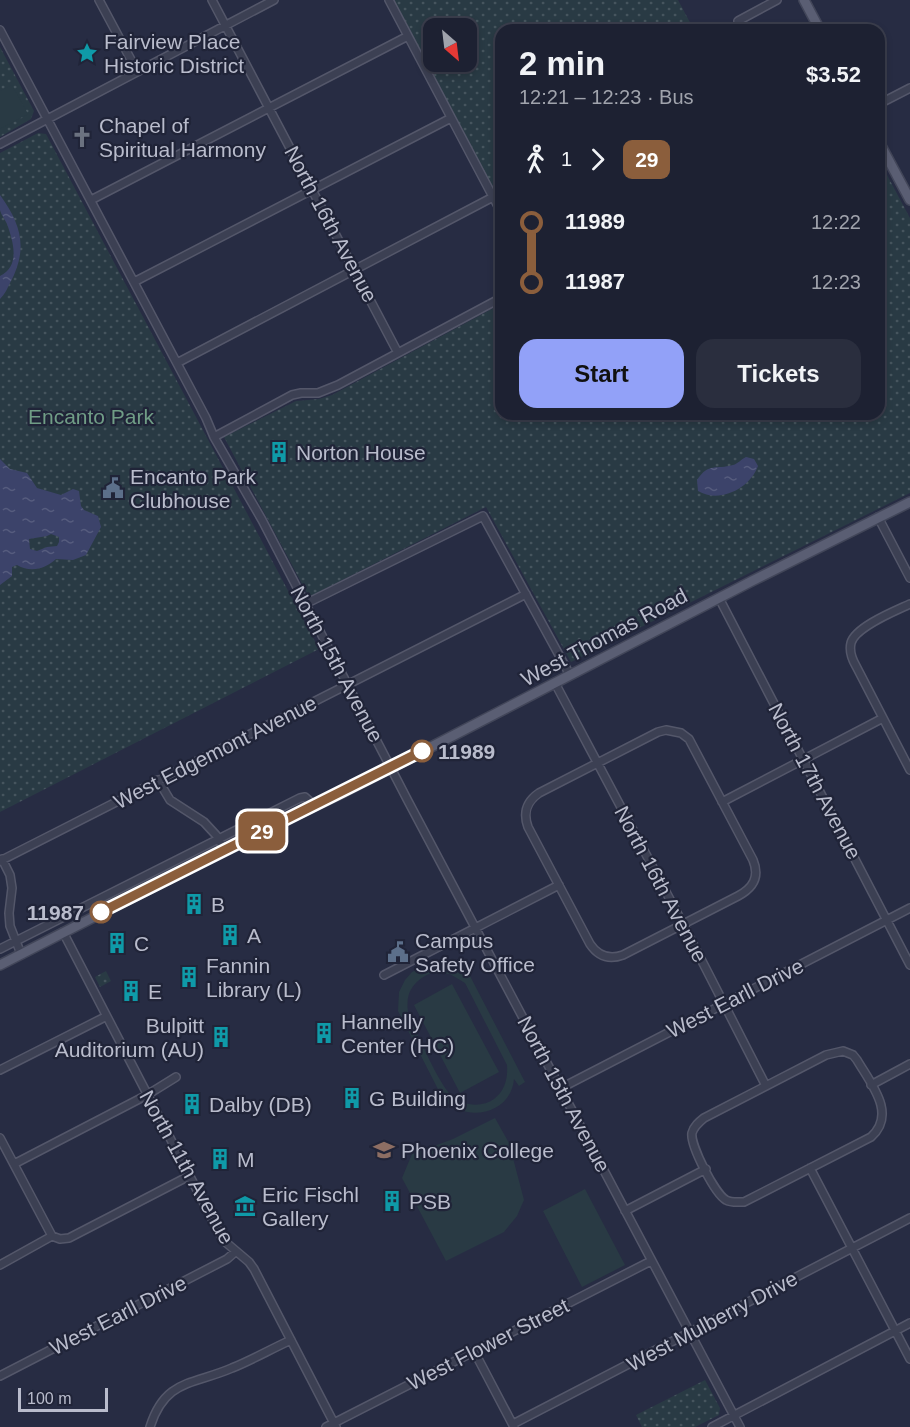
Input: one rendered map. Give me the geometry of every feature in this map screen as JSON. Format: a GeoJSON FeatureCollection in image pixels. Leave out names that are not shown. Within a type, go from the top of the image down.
{"type":"FeatureCollection","features":[{"type":"Feature","properties":{"kind":"main road"},"geometry":{"type":"LineString","coordinates":[[804,0],[817,24]]}},
{"type":"Feature","properties":{"kind":"main road"},"geometry":{"type":"LineString","coordinates":[[885,153],[910,200]]}},
{"type":"Feature","properties":{"kind":"main road","name":"West Thomas Road"},"geometry":{"type":"LineString","coordinates":[[0,965],[910,502]]}},
{"type":"Feature","properties":{"kind":"street"},"geometry":{"type":"LineString","coordinates":[[99,0],[137,71]]}},
{"type":"Feature","properties":{"kind":"street","name":"North 16th Avenue"},"geometry":{"type":"LineString","coordinates":[[212,0],[398,352]]}},
{"type":"Feature","properties":{"kind":"street"},"geometry":{"type":"LineString","coordinates":[[0,144],[274,0]]}},
{"type":"Feature","properties":{"kind":"street"},"geometry":{"type":"LineString","coordinates":[[389,0],[495,200]]}},
{"type":"Feature","properties":{"kind":"street"},"geometry":{"type":"LineString","coordinates":[[740,24],[738,21],[777,0]]}},
{"type":"Feature","properties":{"kind":"street","name":"North 15th Avenue"},"geometry":{"type":"LineString","coordinates":[[0,30],[740,1427]]}},
{"type":"Feature","properties":{"kind":"street"},"geometry":{"type":"LineString","coordinates":[[91,201],[408,36]]}},
{"type":"Feature","properties":{"kind":"street"},"geometry":{"type":"LineString","coordinates":[[885,101],[910,88]]}},
{"type":"Feature","properties":{"kind":"street"},"geometry":{"type":"LineString","coordinates":[[134,282],[451,118]]}},
{"type":"Feature","properties":{"kind":"street"},"geometry":{"type":"LineString","coordinates":[[177,363],[493,196]]}},
{"type":"Feature","properties":{"kind":"street"},"geometry":{"type":"LineString","coordinates":[[214,437],[292,396],[326,390],[495,301]]}},
{"type":"Feature","properties":{"kind":"street"},"geometry":{"type":"LineString","coordinates":[[305,604],[483,516],[570,675]]}},
{"type":"Feature","properties":{"kind":"street"},"geometry":{"type":"LineString","coordinates":[[878,518],[910,578]]}},
{"type":"Feature","properties":{"kind":"street","name":"West Edgemont Avenue"},"geometry":{"type":"LineString","coordinates":[[1,860],[526,594]]}},
{"type":"Feature","properties":{"kind":"street","name":"North 17th Avenue"},"geometry":{"type":"LineString","coordinates":[[719,598],[910,965]]}},
{"type":"Feature","properties":{"kind":"street"},"geometry":{"type":"LineString","coordinates":[[910,603],[864,628],[851,642],[851,657],[910,770]]}},
{"type":"Feature","properties":{"kind":"street","name":"North 16th Avenue"},"geometry":{"type":"LineString","coordinates":[[555,683],[766,1086]]}},
{"type":"Feature","properties":{"kind":"street"},"geometry":{"type":"LineString","coordinates":[[722,802],[883,718]]}},
{"type":"Feature","properties":{"kind":"street"},"geometry":{"type":"LineString","coordinates":[[674,730],[689,739],[755,866],[754,883],[747,891],[623,955],[612,958],[596,952],[528,827],[525,817],[528,804],[539,793],[598,763],[658,732],[674,730]]}},
{"type":"Feature","properties":{"kind":"street"},"geometry":{"type":"LineString","coordinates":[[158,780],[170,800],[204,822],[225,850]]}},
{"type":"Feature","properties":{"kind":"street"},"geometry":{"type":"LineString","coordinates":[[0,949],[300,798],[304,797],[315,806]]}},
{"type":"Feature","properties":{"kind":"street"},"geometry":{"type":"LineString","coordinates":[[1,860],[10,875],[12,888],[10,926],[21,954]]}},
{"type":"Feature","properties":{"kind":"street"},"geometry":{"type":"LineString","coordinates":[[384,975],[559,885]]}},
{"type":"Feature","properties":{"kind":"street","name":"West Earll Drive"},"geometry":{"type":"LineString","coordinates":[[561,1088],[910,908]]}},
{"type":"Feature","properties":{"kind":"street","name":"North 11th Avenue"},"geometry":{"type":"LineString","coordinates":[[63,932],[105,1017],[223,1240],[254,1269],[335,1425]]}},
{"type":"Feature","properties":{"kind":"street"},"geometry":{"type":"LineString","coordinates":[[0,1070],[105,1017]]}},
{"type":"Feature","properties":{"kind":"street"},"geometry":{"type":"LineString","coordinates":[[843,1051],[853,1055],[857,1060],[883,1109],[883,1118],[878,1130],[871,1137],[744,1202],[735,1203],[726,1200],[718,1192],[693,1144],[693,1130],[704,1118],[766,1086],[826,1055],[843,1051]]}},
{"type":"Feature","properties":{"kind":"street"},"geometry":{"type":"LineString","coordinates":[[871,1085],[910,1064]]}},
{"type":"Feature","properties":{"kind":"street"},"geometry":{"type":"LineString","coordinates":[[14,1164],[147,1095],[176,1077]]}},
{"type":"Feature","properties":{"kind":"street"},"geometry":{"type":"LineString","coordinates":[[0,1138],[52,1236],[60,1239],[69,1238],[189,1176]]}},
{"type":"Feature","properties":{"kind":"street"},"geometry":{"type":"LineString","coordinates":[[810,1168],[910,1359]]}},
{"type":"Feature","properties":{"kind":"street"},"geometry":{"type":"LineString","coordinates":[[626,1211],[706,1169]]}},
{"type":"Feature","properties":{"kind":"street","name":"West Mulberry Drive"},"geometry":{"type":"LineString","coordinates":[[513,1426],[910,1218]]}},
{"type":"Feature","properties":{"kind":"street"},"geometry":{"type":"LineString","coordinates":[[0,1264],[52,1236]]}},
{"type":"Feature","properties":{"kind":"street","name":"West Earll Drive"},"geometry":{"type":"LineString","coordinates":[[0,1376],[227,1259],[235,1251]]}},
{"type":"Feature","properties":{"kind":"street","name":"West Flower Street"},"geometry":{"type":"LineString","coordinates":[[326,1427],[335,1425],[651,1261]]}},
{"type":"Feature","properties":{"kind":"street"},"geometry":{"type":"LineString","coordinates":[[712,1427],[910,1323]]}},
{"type":"Feature","properties":{"kind":"street"},"geometry":{"type":"LineString","coordinates":[[150,1427],[159,1406],[178,1387],[233,1368],[291,1340]]}},
{"type":"Feature","properties":{"kind":"street"},"geometry":{"type":"LineString","coordinates":[[474,1351],[513,1426]]}},
{"type":"Feature","properties":{"kind":"green space"},"geometry":{"type":"Polygon","coordinates":[[[394,0],[678,0],[691,24],[495,24],[495,195],[431,72],[477,72],[477,18],[423,18],[423,56],[394,0]]]}},
{"type":"Feature","properties":{"kind":"green space"},"geometry":{"type":"Polygon","coordinates":[[[0,47],[34,111],[31,119],[0,137],[0,47]]]}},
{"type":"Feature","properties":{"kind":"green space"},"geometry":{"type":"Polygon","coordinates":[[[12,85],[28,114],[0,129],[0,91],[12,85]]]}},
{"type":"Feature","properties":{"kind":"green space","name":"Encanto Park"},"geometry":{"type":"Polygon","coordinates":[[[38,133],[46,134],[319,649],[0,812],[0,153],[38,133]]]}},
{"type":"Feature","properties":{"kind":"green space"},"geometry":{"type":"Polygon","coordinates":[[[885,171],[910,218],[910,493],[571,662],[486,507],[309,597],[224,437],[296,401],[319,399],[332,395],[495,307],[495,420],[885,420],[885,171]]]}},
{"type":"Feature","properties":{"kind":"green space"},"geometry":{"type":"Polygon","coordinates":[[[432,962],[438,962],[458,967],[470,976],[525,1082],[519,1086],[514,1079],[505,1101],[486,1112],[474,1113],[452,1107],[443,1099],[398,1011],[399,992],[412,972],[432,962]],[[431,973],[414,985],[408,996],[409,1017],[434,1069],[451,1095],[461,1102],[484,1104],[498,1096],[503,1088],[507,1065],[465,983],[450,974],[431,973]]]}},
{"type":"Feature","properties":{"kind":"green space"},"geometry":{"type":"Polygon","coordinates":[[[106,971],[111,981],[100,987],[95,977],[106,971]]]}},
{"type":"Feature","properties":{"kind":"green space"},"geometry":{"type":"Polygon","coordinates":[[[452,984],[499,1072],[460,1093],[414,1005],[452,984]]]}},
{"type":"Feature","properties":{"kind":"green space"},"geometry":{"type":"Polygon","coordinates":[[[495,1118],[509,1143],[524,1200],[517,1216],[504,1232],[446,1261],[402,1178],[412,1154],[453,1139],[495,1118]]]}},
{"type":"Feature","properties":{"kind":"green space"},"geometry":{"type":"Polygon","coordinates":[[[585,1189],[625,1265],[582,1287],[543,1211],[585,1189]]]}},
{"type":"Feature","properties":{"kind":"green space"},"geometry":{"type":"Polygon","coordinates":[[[705,1380],[720,1408],[719,1415],[695,1427],[642,1427],[636,1415],[705,1380]]]}},
{"type":"Feature","properties":{"kind":"water"},"geometry":{"type":"Polygon","coordinates":[[[0,195],[18,227],[21,249],[16,271],[0,299],[0,276],[11,266],[14,253],[7,224],[0,210],[0,195]]]}},
{"type":"Feature","properties":{"kind":"water"},"geometry":{"type":"Polygon","coordinates":[[[746,457],[754,459],[758,466],[754,474],[741,487],[725,495],[716,496],[698,491],[697,480],[705,471],[735,464],[746,457]]]}},
{"type":"Feature","properties":{"kind":"water"},"geometry":{"type":"Polygon","coordinates":[[[0,459],[10,469],[27,473],[37,488],[61,495],[73,489],[79,491],[81,506],[84,510],[98,516],[101,527],[86,555],[73,560],[56,559],[38,569],[27,569],[17,565],[12,567],[12,576],[0,585],[0,459]],[[51,534],[29,539],[30,549],[37,551],[57,546],[59,537],[51,534]]]}},
{"type":"Feature","properties":{"kind":"bus line","name":"29"},"geometry":{"type":"LineString","coordinates":[[101,912],[422,751]]}},
{"type":"Feature","properties":{"kind":"place","name":"Fairview Place Historic District"},"geometry":{"type":"Point","coordinates":[87,53]}},
{"type":"Feature","properties":{"kind":"place","name":"Chapel of Spiritual Harmony"},"geometry":{"type":"Point","coordinates":[82,137]}},
{"type":"Feature","properties":{"kind":"place","name":"Norton House"},"geometry":{"type":"Point","coordinates":[279,452]}},
{"type":"Feature","properties":{"kind":"place","name":"Encanto Park Clubhouse"},"geometry":{"type":"Point","coordinates":[113,488]}},
{"type":"Feature","properties":{"kind":"place","name":"11989"},"geometry":{"type":"Point","coordinates":[422,751]}},
{"type":"Feature","properties":{"kind":"place","name":"B"},"geometry":{"type":"Point","coordinates":[194,904]}},
{"type":"Feature","properties":{"kind":"place","name":"11987"},"geometry":{"type":"Point","coordinates":[101,912]}},
{"type":"Feature","properties":{"kind":"place","name":"A"},"geometry":{"type":"Point","coordinates":[230,935]}},
{"type":"Feature","properties":{"kind":"place","name":"C"},"geometry":{"type":"Point","coordinates":[117,943]}},
{"type":"Feature","properties":{"kind":"place","name":"Campus Safety Office"},"geometry":{"type":"Point","coordinates":[398,952]}},
{"type":"Feature","properties":{"kind":"place","name":"Fannin Library (L)"},"geometry":{"type":"Point","coordinates":[189,977]}},
{"type":"Feature","properties":{"kind":"place","name":"E"},"geometry":{"type":"Point","coordinates":[131,991]}},
{"type":"Feature","properties":{"kind":"place","name":"Hannelly Center (HC)"},"geometry":{"type":"Point","coordinates":[324,1033]}},
{"type":"Feature","properties":{"kind":"place","name":"Bulpitt Auditorium (AU)"},"geometry":{"type":"Point","coordinates":[221,1037]}},
{"type":"Feature","properties":{"kind":"place","name":"G Building"},"geometry":{"type":"Point","coordinates":[352,1098]}},
{"type":"Feature","properties":{"kind":"place","name":"Dalby (DB)"},"geometry":{"type":"Point","coordinates":[192,1104]}},
{"type":"Feature","properties":{"kind":"place","name":"Phoenix College"},"geometry":{"type":"Point","coordinates":[384,1150]}},
{"type":"Feature","properties":{"kind":"place","name":"M"},"geometry":{"type":"Point","coordinates":[220,1159]}},
{"type":"Feature","properties":{"kind":"place","name":"PSB"},"geometry":{"type":"Point","coordinates":[392,1201]}},
{"type":"Feature","properties":{"kind":"place","name":"Eric Fischl Gallery"},"geometry":{"type":"Point","coordinates":[245,1206]}}]}
